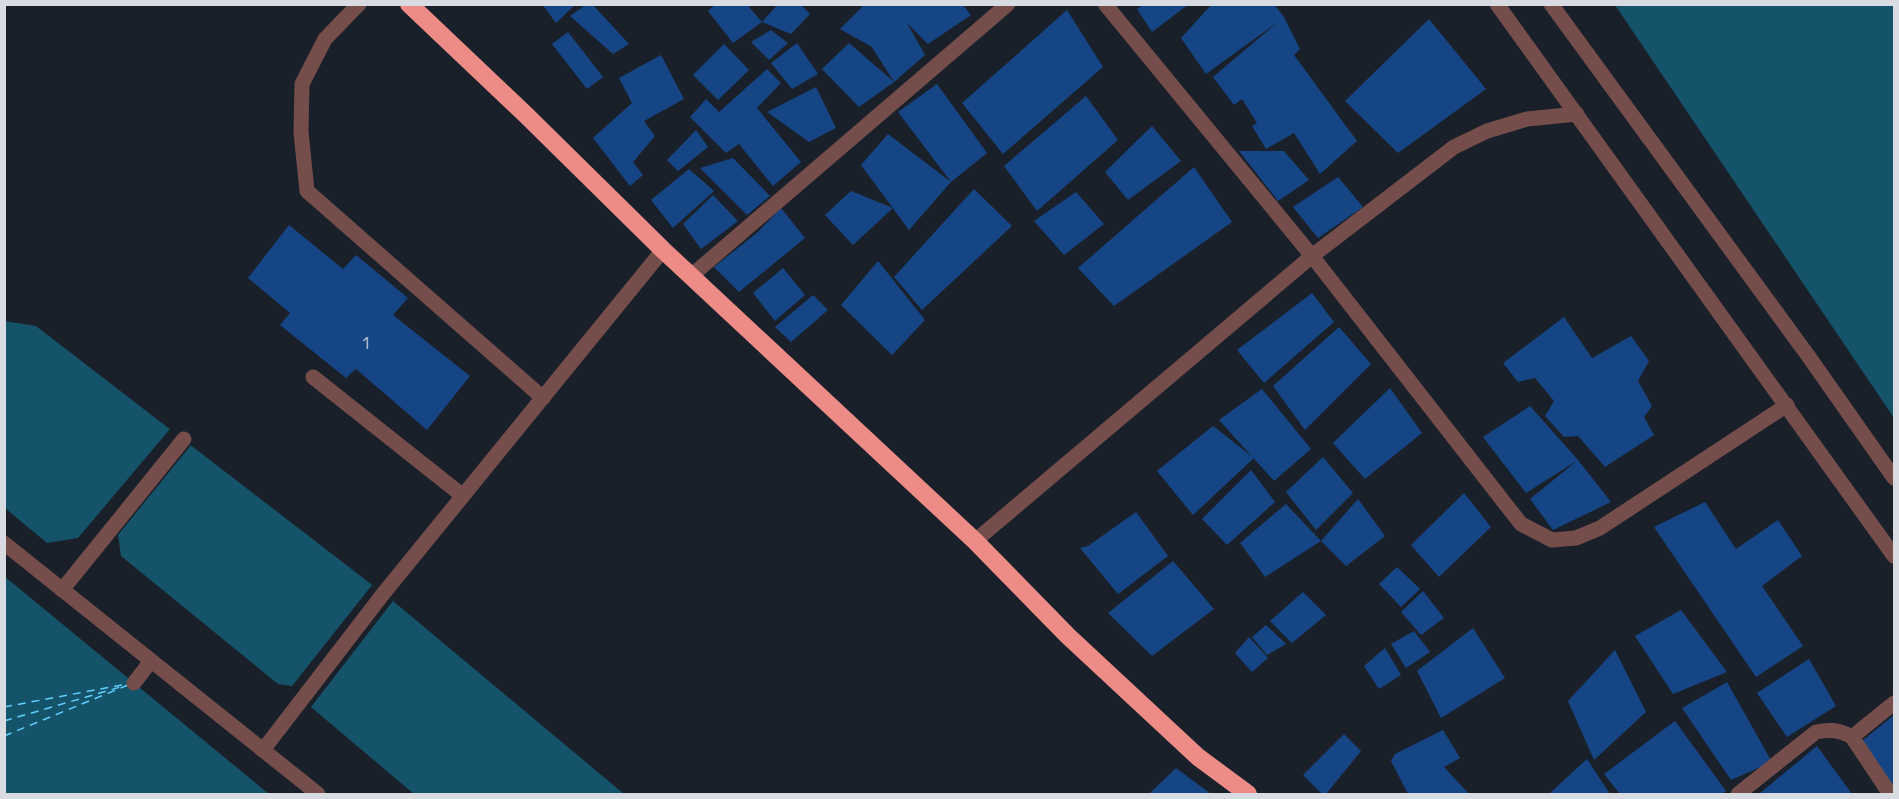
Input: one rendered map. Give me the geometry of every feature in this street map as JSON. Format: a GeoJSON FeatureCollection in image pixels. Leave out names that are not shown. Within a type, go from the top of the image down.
{"type":"FeatureCollection","features":[{"type":"Feature","properties":{"kind":"highway"},"geometry":{"type":"LineString","coordinates":[[409,4],[663,250],[975,541],[1103,669],[1198,757],[1248,795]]}},
{"type":"Feature","properties":{"kind":"street"},"geometry":{"type":"LineString","coordinates":[[360,4],[325,39],[302,84],[301,132],[307,191],[543,398]]}},
{"type":"Feature","properties":{"kind":"street"},"geometry":{"type":"LineString","coordinates":[[691,276],[1008,4]]}},
{"type":"Feature","properties":{"kind":"street"},"geometry":{"type":"LineString","coordinates":[[1105,4],[1312,256],[1521,524],[1552,540],[1576,538],[1600,528],[1787,405]]}},
{"type":"Feature","properties":{"kind":"street"},"geometry":{"type":"LineString","coordinates":[[1497,4],[1894,556]]}},
{"type":"Feature","properties":{"kind":"street"},"geometry":{"type":"LineString","coordinates":[[1551,4],[1809,357],[1894,478]]}},
{"type":"Feature","properties":{"kind":"street"},"geometry":{"type":"LineString","coordinates":[[975,541],[1312,256],[1454,147],[1487,131],[1527,119],[1577,114]]}},
{"type":"Feature","properties":{"kind":"street"},"geometry":{"type":"LineString","coordinates":[[262,750],[383,594],[663,250]]}},
{"type":"Feature","properties":{"kind":"street"},"geometry":{"type":"LineString","coordinates":[[313,377],[463,496]]}},
{"type":"Feature","properties":{"kind":"street"},"geometry":{"type":"LineString","coordinates":[[62,590],[184,440]]}},
{"type":"Feature","properties":{"kind":"street"},"geometry":{"type":"LineString","coordinates":[[4,543],[318,795]]}},
{"type":"Feature","properties":{"kind":"street"},"geometry":{"type":"LineString","coordinates":[[134,683],[151,661]]}},
{"type":"Feature","properties":{"kind":"street"},"geometry":{"type":"LineString","coordinates":[[1852,737],[1894,702]]}},
{"type":"Feature","properties":{"kind":"street"},"geometry":{"type":"LineString","coordinates":[[1738,795],[1816,732],[1835,730],[1852,737],[1890,795]]}},
{"type":"Feature","properties":{"kind":"water"},"geometry":{"type":"Polygon","coordinates":[[[1615,5],[1894,5],[1894,418],[1615,5]]]}},
{"type":"Feature","properties":{"kind":"water"},"geometry":{"type":"Polygon","coordinates":[[[4,321],[36,326],[393,601],[624,794],[5,794],[4,321]]]}},
{"type":"Feature","properties":{"kind":"pier"},"geometry":{"type":"Polygon","coordinates":[[[170,429],[191,445],[118,535],[121,556],[278,684],[292,686],[372,585],[393,601],[311,707],[414,794],[269,794],[4,576],[5,508],[47,543],[78,538],[170,429]]]}},
{"type":"Feature","properties":{"kind":"building"},"geometry":{"type":"Polygon","coordinates":[[[542,4],[576,4],[556,23],[542,4]]]}},
{"type":"Feature","properties":{"kind":"building"},"geometry":{"type":"Polygon","coordinates":[[[587,4],[592,4],[629,44],[613,54],[570,16],[587,4]]]}},
{"type":"Feature","properties":{"kind":"building"},"geometry":{"type":"Polygon","coordinates":[[[716,4],[752,4],[749,7],[762,22],[733,43],[708,11],[716,4]]]}},
{"type":"Feature","properties":{"kind":"building"},"geometry":{"type":"Polygon","coordinates":[[[778,4],[800,4],[810,14],[791,34],[762,22],[778,4]]]}},
{"type":"Feature","properties":{"kind":"building"},"geometry":{"type":"Polygon","coordinates":[[[865,4],[962,4],[971,15],[928,44],[907,23],[925,55],[894,82],[872,47],[840,29],[865,4]]]}},
{"type":"Feature","properties":{"kind":"building"},"geometry":{"type":"Polygon","coordinates":[[[1144,4],[1189,4],[1152,32],[1137,9],[1144,4]]]}},
{"type":"Feature","properties":{"kind":"building"},"geometry":{"type":"Polygon","coordinates":[[[1212,4],[1274,4],[1284,17],[1300,49],[1294,55],[1357,141],[1320,174],[1294,133],[1266,149],[1252,126],[1257,123],[1242,99],[1234,105],[1213,77],[1278,22],[1206,74],[1181,38],[1212,4]]]}},
{"type":"Feature","properties":{"kind":"building"},"geometry":{"type":"Polygon","coordinates":[[[1067,10],[1103,67],[1003,154],[962,103],[1067,10]]]}},
{"type":"Feature","properties":{"kind":"building"},"geometry":{"type":"Polygon","coordinates":[[[1429,19],[1486,89],[1398,153],[1345,101],[1429,19]]]}},
{"type":"Feature","properties":{"kind":"building"},"geometry":{"type":"Polygon","coordinates":[[[771,30],[788,43],[769,60],[751,42],[771,30]]]}},
{"type":"Feature","properties":{"kind":"building"},"geometry":{"type":"Polygon","coordinates":[[[568,32],[603,77],[587,89],[552,44],[568,32]]]}},
{"type":"Feature","properties":{"kind":"building"},"geometry":{"type":"Polygon","coordinates":[[[797,43],[818,74],[792,89],[771,63],[797,43]]]}},
{"type":"Feature","properties":{"kind":"building"},"geometry":{"type":"Polygon","coordinates":[[[849,43],[894,82],[859,107],[822,69],[849,43]]]}},
{"type":"Feature","properties":{"kind":"building"},"geometry":{"type":"Polygon","coordinates":[[[724,44],[749,70],[718,100],[693,75],[724,44]]]}},
{"type":"Feature","properties":{"kind":"building"},"geometry":{"type":"Polygon","coordinates":[[[661,55],[684,99],[644,121],[655,136],[633,162],[643,175],[630,186],[593,138],[632,103],[619,78],[661,55]]]}},
{"type":"Feature","properties":{"kind":"building"},"geometry":{"type":"Polygon","coordinates":[[[767,69],[781,83],[757,108],[801,162],[773,186],[739,144],[726,153],[690,117],[706,99],[719,112],[767,69]]]}},
{"type":"Feature","properties":{"kind":"building"},"geometry":{"type":"Polygon","coordinates":[[[937,84],[987,153],[951,182],[898,112],[937,84]]]}},
{"type":"Feature","properties":{"kind":"building"},"geometry":{"type":"Polygon","coordinates":[[[816,87],[836,128],[809,142],[767,112],[816,87]]]}},
{"type":"Feature","properties":{"kind":"building"},"geometry":{"type":"Polygon","coordinates":[[[1086,96],[1118,140],[1037,211],[1004,166],[1086,96]]]}},
{"type":"Feature","properties":{"kind":"building"},"geometry":{"type":"Polygon","coordinates":[[[1152,126],[1181,161],[1128,200],[1105,172],[1152,126]]]}},
{"type":"Feature","properties":{"kind":"building"},"geometry":{"type":"Polygon","coordinates":[[[696,130],[708,147],[678,171],[667,160],[696,130]]]}},
{"type":"Feature","properties":{"kind":"building"},"geometry":{"type":"Polygon","coordinates":[[[888,134],[951,182],[909,230],[861,165],[888,134]]]}},
{"type":"Feature","properties":{"kind":"building"},"geometry":{"type":"Polygon","coordinates":[[[1239,151],[1284,151],[1309,180],[1278,201],[1239,151]]]}},
{"type":"Feature","properties":{"kind":"building"},"geometry":{"type":"Polygon","coordinates":[[[733,158],[770,196],[747,215],[700,168],[733,158]]]}},
{"type":"Feature","properties":{"kind":"building"},"geometry":{"type":"Polygon","coordinates":[[[1194,167],[1232,222],[1114,306],[1078,268],[1194,167]]]}},
{"type":"Feature","properties":{"kind":"building"},"geometry":{"type":"Polygon","coordinates":[[[689,169],[714,191],[673,228],[651,200],[689,169]]]}},
{"type":"Feature","properties":{"kind":"building"},"geometry":{"type":"Polygon","coordinates":[[[1338,177],[1363,207],[1318,238],[1293,207],[1338,177]]]}},
{"type":"Feature","properties":{"kind":"building"},"geometry":{"type":"Polygon","coordinates":[[[974,189],[1012,226],[922,310],[894,277],[974,189]]]}},
{"type":"Feature","properties":{"kind":"building"},"geometry":{"type":"Polygon","coordinates":[[[851,191],[893,208],[853,245],[825,215],[851,191]]]}},
{"type":"Feature","properties":{"kind":"building"},"geometry":{"type":"Polygon","coordinates":[[[1076,192],[1104,224],[1064,255],[1034,221],[1076,192]]]}},
{"type":"Feature","properties":{"kind":"building"},"geometry":{"type":"Polygon","coordinates":[[[713,195],[738,221],[701,249],[683,224],[713,195]]]}},
{"type":"Feature","properties":{"kind":"building"},"geometry":{"type":"Polygon","coordinates":[[[781,208],[805,238],[739,292],[714,267],[758,232],[781,208]]]}},
{"type":"Feature","properties":{"kind":"building"},"geometry":{"type":"Polygon","coordinates":[[[289,225],[343,269],[356,255],[408,298],[393,315],[470,376],[427,430],[356,369],[346,378],[280,325],[290,313],[248,278],[289,225]]]}},
{"type":"Feature","properties":{"kind":"building"},"geometry":{"type":"Polygon","coordinates":[[[878,261],[925,320],[892,355],[841,305],[878,261]]]}},
{"type":"Feature","properties":{"kind":"building"},"geometry":{"type":"Polygon","coordinates":[[[783,268],[805,295],[775,321],[753,293],[783,268]]]}},
{"type":"Feature","properties":{"kind":"building"},"geometry":{"type":"Polygon","coordinates":[[[1312,293],[1334,322],[1264,383],[1237,350],[1312,293]]]}},
{"type":"Feature","properties":{"kind":"building"},"geometry":{"type":"Polygon","coordinates":[[[813,295],[828,310],[791,342],[775,327],[813,295]]]}},
{"type":"Feature","properties":{"kind":"building"},"geometry":{"type":"Polygon","coordinates":[[[1564,317],[1592,358],[1631,336],[1649,361],[1638,381],[1652,406],[1644,417],[1654,435],[1605,467],[1578,436],[1564,437],[1545,416],[1554,401],[1535,378],[1518,382],[1503,363],[1564,317]]]}},
{"type":"Feature","properties":{"kind":"building"},"geometry":{"type":"Polygon","coordinates":[[[1339,327],[1371,364],[1305,430],[1273,386],[1339,327]]]}},
{"type":"Feature","properties":{"kind":"building"},"geometry":{"type":"Polygon","coordinates":[[[1390,388],[1422,433],[1365,479],[1333,443],[1390,388]]]}},
{"type":"Feature","properties":{"kind":"building"},"geometry":{"type":"Polygon","coordinates":[[[1262,389],[1311,449],[1274,481],[1219,420],[1262,389]]]}},
{"type":"Feature","properties":{"kind":"building"},"geometry":{"type":"Polygon","coordinates":[[[1530,406],[1578,460],[1526,493],[1483,437],[1530,406]]]}},
{"type":"Feature","properties":{"kind":"building"},"geometry":{"type":"Polygon","coordinates":[[[1213,426],[1254,458],[1193,515],[1157,471],[1213,426]]]}},
{"type":"Feature","properties":{"kind":"building"},"geometry":{"type":"Polygon","coordinates":[[[1323,457],[1353,493],[1316,530],[1286,492],[1323,457]]]}},
{"type":"Feature","properties":{"kind":"building"},"geometry":{"type":"Polygon","coordinates":[[[1578,460],[1611,502],[1553,530],[1530,499],[1578,460]]]}},
{"type":"Feature","properties":{"kind":"building"},"geometry":{"type":"Polygon","coordinates":[[[1251,470],[1275,502],[1227,545],[1202,519],[1251,470]]]}},
{"type":"Feature","properties":{"kind":"building"},"geometry":{"type":"Polygon","coordinates":[[[1464,493],[1491,527],[1439,577],[1411,545],[1464,493]]]}},
{"type":"Feature","properties":{"kind":"building"},"geometry":{"type":"Polygon","coordinates":[[[1358,499],[1385,536],[1346,566],[1321,541],[1358,499]]]}},
{"type":"Feature","properties":{"kind":"building"},"geometry":{"type":"Polygon","coordinates":[[[1705,502],[1736,549],[1778,520],[1802,556],[1762,586],[1803,646],[1756,677],[1654,527],[1705,502]]]}},
{"type":"Feature","properties":{"kind":"building"},"geometry":{"type":"Polygon","coordinates":[[[1286,504],[1321,541],[1265,577],[1240,543],[1286,504]]]}},
{"type":"Feature","properties":{"kind":"building"},"geometry":{"type":"Polygon","coordinates":[[[1136,512],[1168,556],[1118,594],[1080,548],[1088,546],[1136,512]]]}},
{"type":"Feature","properties":{"kind":"building"},"geometry":{"type":"Polygon","coordinates":[[[1173,561],[1214,609],[1152,656],[1108,613],[1173,561]]]}},
{"type":"Feature","properties":{"kind":"building"},"geometry":{"type":"Polygon","coordinates":[[[1397,567],[1420,589],[1401,607],[1379,584],[1397,567]]]}},
{"type":"Feature","properties":{"kind":"building"},"geometry":{"type":"Polygon","coordinates":[[[1423,591],[1444,618],[1421,635],[1401,612],[1423,591]]]}},
{"type":"Feature","properties":{"kind":"building"},"geometry":{"type":"Polygon","coordinates":[[[1303,592],[1326,615],[1292,643],[1270,621],[1303,592]]]}},
{"type":"Feature","properties":{"kind":"building"},"geometry":{"type":"Polygon","coordinates":[[[1681,610],[1727,672],[1673,694],[1635,636],[1681,610]]]}},
{"type":"Feature","properties":{"kind":"building"},"geometry":{"type":"Polygon","coordinates":[[[1266,625],[1286,644],[1267,655],[1252,637],[1266,625]]]}},
{"type":"Feature","properties":{"kind":"building"},"geometry":{"type":"Polygon","coordinates":[[[1473,628],[1505,678],[1441,718],[1417,671],[1473,628]]]}},
{"type":"Feature","properties":{"kind":"building"},"geometry":{"type":"Polygon","coordinates":[[[1414,631],[1430,652],[1406,668],[1391,644],[1414,631]]]}},
{"type":"Feature","properties":{"kind":"building"},"geometry":{"type":"Polygon","coordinates":[[[1249,637],[1268,658],[1252,672],[1235,653],[1249,637]]]}},
{"type":"Feature","properties":{"kind":"building"},"geometry":{"type":"Polygon","coordinates":[[[1385,648],[1401,675],[1379,689],[1364,666],[1385,648]]]}},
{"type":"Feature","properties":{"kind":"building"},"geometry":{"type":"Polygon","coordinates":[[[1615,650],[1646,712],[1594,760],[1568,701],[1615,650]]]}},
{"type":"Feature","properties":{"kind":"building"},"geometry":{"type":"Polygon","coordinates":[[[1809,659],[1836,706],[1787,737],[1757,693],[1809,659]]]}},
{"type":"Feature","properties":{"kind":"building"},"geometry":{"type":"Polygon","coordinates":[[[1727,682],[1772,762],[1731,780],[1682,708],[1727,682]]]}},
{"type":"Feature","properties":{"kind":"building"},"geometry":{"type":"Polygon","coordinates":[[[1894,715],[1894,792],[1862,741],[1894,715]]]}},
{"type":"Feature","properties":{"kind":"building"},"geometry":{"type":"Polygon","coordinates":[[[1675,721],[1726,791],[1721,794],[1620,794],[1604,774],[1675,721]]]}},
{"type":"Feature","properties":{"kind":"building"},"geometry":{"type":"Polygon","coordinates":[[[1443,730],[1460,758],[1444,767],[1469,794],[1408,794],[1391,761],[1395,754],[1443,730]]]}},
{"type":"Feature","properties":{"kind":"building"},"geometry":{"type":"Polygon","coordinates":[[[1344,734],[1361,751],[1326,794],[1322,794],[1303,775],[1344,734]]]}},
{"type":"Feature","properties":{"kind":"building"},"geometry":{"type":"Polygon","coordinates":[[[1817,746],[1852,794],[1759,794],[1817,746]]]}},
{"type":"Feature","properties":{"kind":"building"},"geometry":{"type":"Polygon","coordinates":[[[1587,759],[1610,794],[1549,794],[1587,759]]]}},
{"type":"Feature","properties":{"kind":"building"},"geometry":{"type":"Polygon","coordinates":[[[1176,768],[1211,794],[1149,794],[1176,768]]]}},
{"type":"Feature","properties":{"kind":"ferry route"},"geometry":{"type":"LineString","coordinates":[[4,707],[127,684]]}},
{"type":"Feature","properties":{"kind":"ferry route"},"geometry":{"type":"LineString","coordinates":[[4,736],[128,685]]}},
{"type":"Feature","properties":{"kind":"ferry route"},"geometry":{"type":"LineString","coordinates":[[4,721],[124,686]]}}]}
